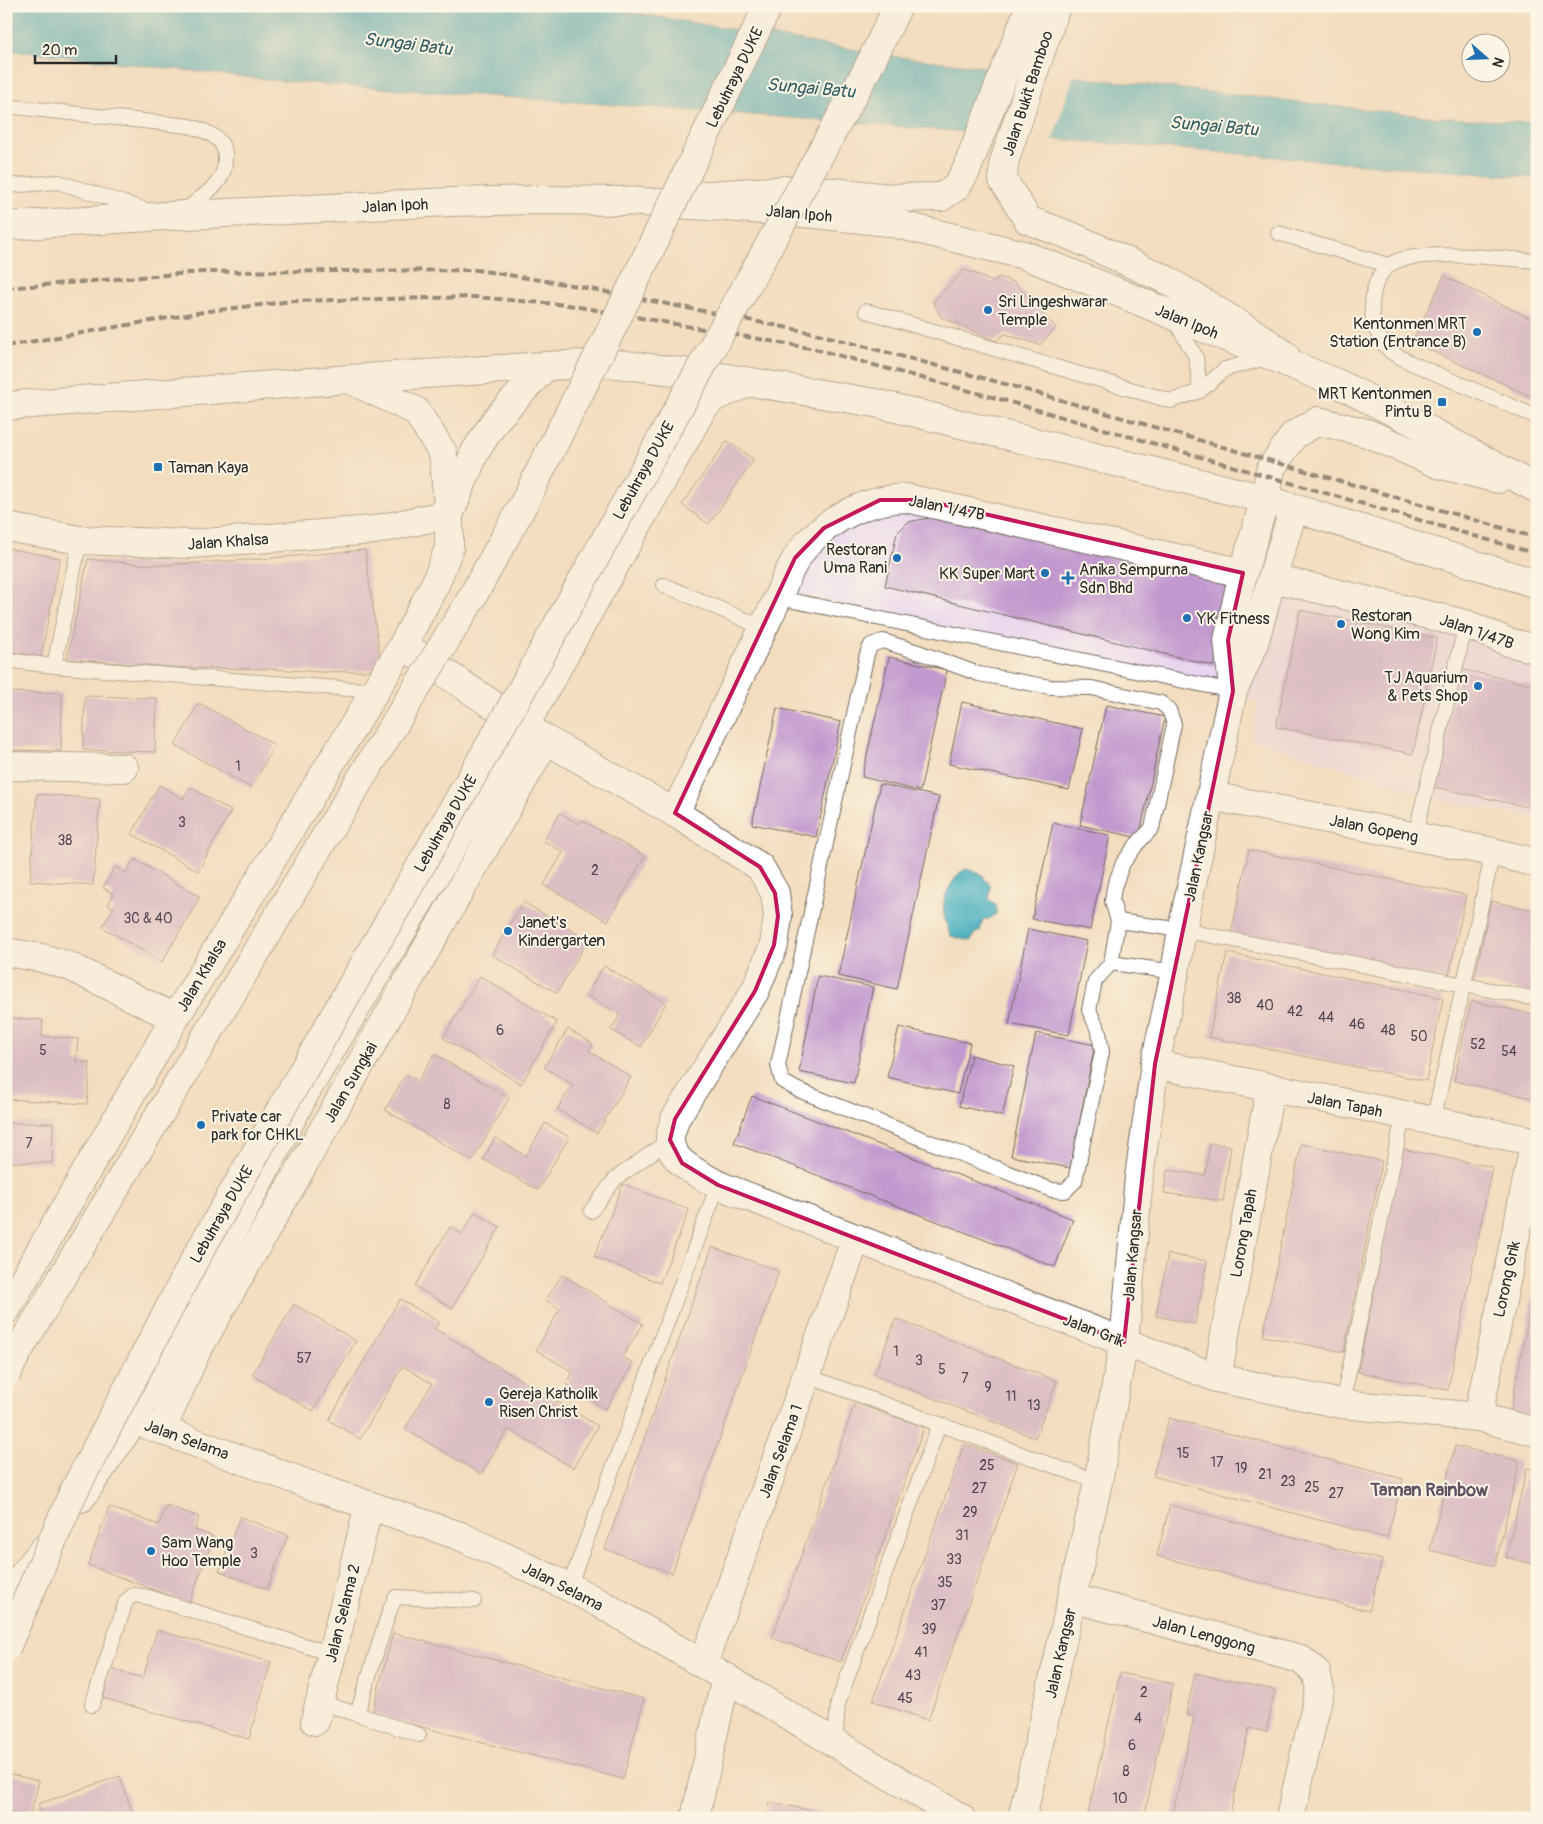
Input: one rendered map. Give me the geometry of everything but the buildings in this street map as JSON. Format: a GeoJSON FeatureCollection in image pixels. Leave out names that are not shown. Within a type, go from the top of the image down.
{"type":"FeatureCollection","features":[{"type":"Feature","properties":{"kind":"main road","name":"Lebuhraya DUKE"},"geometry":{"type":"LineString","coordinates":[[6,1375],[17,1353],[328,832],[480,584],[523,505],[616,320],[768,6]]}},
{"type":"Feature","properties":{"kind":"main road","name":"Lebuhraya DUKE"},"geometry":{"type":"LineString","coordinates":[[6,1648],[74,1493],[195,1259],[528,678],[868,68],[898,6]]}},
{"type":"Feature","properties":{"kind":"main road","name":"Jalan Bukit Bamboo"},"geometry":{"type":"LineString","coordinates":[[624,201],[804,189],[890,198],[941,197],[956,187],[966,171],[1038,10]]}},
{"type":"Feature","properties":{"kind":"main road","name":"Jalan Bukit Bamboo"},"geometry":{"type":"LineString","coordinates":[[1038,10],[1004,162],[1004,180],[1028,220],[1071,236],[1165,279],[1258,336],[1306,371]]}},
{"type":"Feature","properties":{"kind":"main road","name":"Jalan Ipoh"},"geometry":{"type":"LineString","coordinates":[[6,226],[449,202],[624,201],[815,214],[888,222],[1024,255],[1272,356],[1341,385],[1427,429],[1534,488]]}},
{"type":"Feature","properties":{"kind":"main road"},"geometry":{"type":"LineString","coordinates":[[6,406],[349,379],[609,363],[750,382],[874,403],[1265,499],[1537,584]]}},
{"type":"Feature","properties":{"kind":"main road","name":"Jalan Khalsa"},"geometry":{"type":"LineString","coordinates":[[449,514],[475,452],[497,418],[546,366]]}},
{"type":"Feature","properties":{"kind":"main road","name":"Jalan Khalsa"},"geometry":{"type":"LineString","coordinates":[[6,1310],[175,1018],[403,645],[436,582],[449,548],[449,514],[443,453],[416,411],[349,379]]}},
{"type":"Feature","properties":{"kind":"main road"},"geometry":{"type":"LineString","coordinates":[[6,1597],[60,1530],[134,1420],[306,1093],[536,732],[703,408],[714,397],[750,382]]}},
{"type":"Feature","properties":{"kind":"main road","name":"Jalan Kangsar"},"geometry":{"type":"LineString","coordinates":[[1234,691],[1228,640],[1243,573],[1265,499],[1271,468],[1294,435],[1318,421],[1367,433],[1438,464],[1534,488]]}},
{"type":"Feature","properties":{"kind":"main road","name":"Jalan 1/47B"},"geometry":{"type":"LineString","coordinates":[[675,812],[764,628],[795,558],[824,528],[842,516],[880,500],[906,498],[923,500],[1243,573]]}},
{"type":"Feature","properties":{"kind":"main road","name":"Jalan Kangsar"},"geometry":{"type":"LineString","coordinates":[[1022,1818],[1098,1482],[1124,1342],[1139,1178],[1155,1064],[1182,930],[1234,691],[1253,647],[1294,508]]}},
{"type":"Feature","properties":{"kind":"main road","name":"Jalan Khalsa"},"geometry":{"type":"LineString","coordinates":[[6,527],[80,540],[191,544],[374,530],[449,514]]}},
{"type":"Feature","properties":{"kind":"main road","name":"Jalan 1/47B"},"geometry":{"type":"LineString","coordinates":[[1272,578],[1466,624],[1508,642],[1537,649]]}},
{"type":"Feature","properties":{"kind":"main road"},"geometry":{"type":"LineString","coordinates":[[403,645],[536,732],[675,812],[760,868],[775,893],[778,916],[774,945],[755,991],[675,1120],[672,1147]]}},
{"type":"Feature","properties":{"kind":"main road","name":"Jalan Sungkai"},"geometry":{"type":"LineString","coordinates":[[162,1429],[196,1352],[536,732]]}},
{"type":"Feature","properties":{"kind":"main road"},"geometry":{"type":"LineString","coordinates":[[6,766],[124,768]]}},
{"type":"Feature","properties":{"kind":"main road","name":"Jalan Gopeng"},"geometry":{"type":"LineString","coordinates":[[1211,796],[1415,836],[1537,863]]}},
{"type":"Feature","properties":{"kind":"main road"},"geometry":{"type":"LineString","coordinates":[[6,952],[42,958],[69,966],[175,1018]]}},
{"type":"Feature","properties":{"kind":"main road","name":"Jalan Tapah"},"geometry":{"type":"LineString","coordinates":[[1155,1064],[1536,1142]]}},
{"type":"Feature","properties":{"kind":"main road","name":"Lorong Tapah"},"geometry":{"type":"LineString","coordinates":[[1217,1378],[1270,1089]]}},
{"type":"Feature","properties":{"kind":"main road","name":"Lorong Grik"},"geometry":{"type":"LineString","coordinates":[[1478,1417],[1536,1142]]}},
{"type":"Feature","properties":{"kind":"main road","name":"Jalan Grik"},"geometry":{"type":"LineString","coordinates":[[672,1147],[682,1163],[718,1185],[1217,1378],[1342,1404],[1478,1417],[1537,1432]]}},
{"type":"Feature","properties":{"kind":"main road","name":"Jalan Selama 1"},"geometry":{"type":"LineString","coordinates":[[695,1818],[714,1671],[807,1376],[856,1238]]}},
{"type":"Feature","properties":{"kind":"main road","name":"Jalan Selama"},"geometry":{"type":"LineString","coordinates":[[134,1420],[321,1489],[460,1536],[569,1586],[961,1818]]}},
{"type":"Feature","properties":{"kind":"main road","name":"Jalan Selama 2"},"geometry":{"type":"LineString","coordinates":[[317,1711],[369,1506]]}},
{"type":"Feature","properties":{"kind":"main road","name":"Jalan Lenggong"},"geometry":{"type":"LineString","coordinates":[[1072,1598],[1300,1659],[1316,1672],[1320,1690],[1290,1818]]}},
{"type":"Feature","properties":{"kind":"lane"},"geometry":{"type":"LineString","coordinates":[[6,106],[189,126],[204,131],[219,140],[226,151],[225,166],[218,181],[172,216],[58,182],[6,186]]}},
{"type":"Feature","properties":{"kind":"lane"},"geometry":{"type":"LineString","coordinates":[[1278,233],[1388,265]]}},
{"type":"Feature","properties":{"kind":"lane"},"geometry":{"type":"LineString","coordinates":[[1537,261],[1437,254],[1412,256],[1388,265],[1376,282],[1372,298],[1374,327],[1389,350],[1409,362],[1537,417]]}},
{"type":"Feature","properties":{"kind":"lane"},"geometry":{"type":"LineString","coordinates":[[866,311],[1171,401],[1200,391],[1225,369],[1272,356]]}},
{"type":"Feature","properties":{"kind":"lane"},"geometry":{"type":"LineString","coordinates":[[1172,315],[1196,357],[1200,391]]}},
{"type":"Feature","properties":{"kind":"lane"},"geometry":{"type":"LineString","coordinates":[[54,666],[80,540]]}},
{"type":"Feature","properties":{"kind":"lane"},"geometry":{"type":"LineString","coordinates":[[664,586],[764,628]]}},
{"type":"Feature","properties":{"kind":"lane"},"geometry":{"type":"LineString","coordinates":[[778,598],[1234,691]]}},
{"type":"Feature","properties":{"kind":"lane"},"geometry":{"type":"LineString","coordinates":[[1415,836],[1466,624]]}},
{"type":"Feature","properties":{"kind":"lane"},"geometry":{"type":"LineString","coordinates":[[883,641],[979,674],[1050,687],[1092,688],[1162,702],[1169,710],[1174,724],[1152,828],[1122,864],[1114,886],[1112,901],[1118,921],[1111,963],[1095,981],[1090,1010],[1099,1032],[1102,1052],[1075,1181],[1065,1191],[1052,1190],[798,1090],[782,1081],[778,1065],[865,663],[871,644],[883,641]]}},
{"type":"Feature","properties":{"kind":"lane"},"geometry":{"type":"LineString","coordinates":[[6,660],[54,666],[375,691]]}},
{"type":"Feature","properties":{"kind":"lane"},"geometry":{"type":"LineString","coordinates":[[1433,1122],[1492,852]]}},
{"type":"Feature","properties":{"kind":"lane"},"geometry":{"type":"LineString","coordinates":[[1118,921],[1182,930],[1537,999]]}},
{"type":"Feature","properties":{"kind":"lane"},"geometry":{"type":"LineString","coordinates":[[1111,963],[1175,972]]}},
{"type":"Feature","properties":{"kind":"lane"},"geometry":{"type":"LineString","coordinates":[[1342,1404],[1403,1116]]}},
{"type":"Feature","properties":{"kind":"lane"},"geometry":{"type":"LineString","coordinates":[[591,1211],[615,1179],[672,1147]]}},
{"type":"Feature","properties":{"kind":"lane"},"geometry":{"type":"LineString","coordinates":[[569,1586],[718,1185]]}},
{"type":"Feature","properties":{"kind":"lane"},"geometry":{"type":"LineString","coordinates":[[807,1376],[1098,1482]]}},
{"type":"Feature","properties":{"kind":"lane"},"geometry":{"type":"LineString","coordinates":[[835,1743],[838,1703],[940,1425]]}},
{"type":"Feature","properties":{"kind":"lane"},"geometry":{"type":"LineString","coordinates":[[92,1705],[126,1601],[133,1595],[148,1597],[332,1654]]}},
{"type":"Feature","properties":{"kind":"lane"},"geometry":{"type":"LineString","coordinates":[[357,1714],[390,1609],[396,1596],[474,1601]]}},
{"type":"Feature","properties":{"kind":"lane"},"geometry":{"type":"LineString","coordinates":[[317,1711],[357,1714],[419,1735]]}},
{"type":"Feature","properties":{"kind":"highlighted area"},"geometry":{"type":"Polygon","coordinates":[[[880,500],[923,500],[1243,573],[1228,640],[1233,691],[1155,1064],[1124,1342],[718,1185],[682,1163],[670,1140],[675,1119],[755,991],[774,945],[778,916],[775,893],[760,867],[675,813],[795,558],[824,528],[880,500]]]}},
{"type":"Feature","properties":{"kind":"shaded area"},"geometry":{"type":"Polygon","coordinates":[[[901,489],[1537,641],[1537,818],[1440,800],[1251,739],[1258,701],[793,593],[816,546],[901,489]]]}},
{"type":"Feature","properties":{"kind":"water","name":"Sungai Batu"},"geometry":{"type":"Polygon","coordinates":[[[6,6],[580,6],[610,9],[899,57],[1433,117],[1537,123],[1537,178],[741,114],[281,81],[6,50],[6,6]]]}},
{"type":"Feature","properties":{"kind":"water"},"geometry":{"type":"Polygon","coordinates":[[[967,869],[983,875],[984,879],[991,885],[989,900],[995,904],[997,909],[996,914],[989,919],[983,919],[980,931],[974,934],[971,941],[951,936],[944,914],[945,900],[950,886],[959,874],[967,869]]]}},
{"type":"Feature","properties":{"kind":"pier"},"geometry":{"type":"Polygon","coordinates":[[[997,66],[1074,74],[1052,142],[972,135],[997,66]]]}},
{"type":"Feature","properties":{"kind":"railway"},"geometry":{"type":"LineString","coordinates":[[6,288],[202,272],[477,270],[571,285],[814,333],[1009,385],[1537,538]]}},
{"type":"Feature","properties":{"kind":"railway"},"geometry":{"type":"LineString","coordinates":[[6,346],[209,311],[293,301],[475,297],[568,305],[815,349],[1003,400],[1537,554]]}},
{"type":"Feature","properties":{"kind":"place","name":"Sri Lingeshwarar Temple"},"geometry":{"type":"Point","coordinates":[988,310]}},
{"type":"Feature","properties":{"kind":"place","name":"Kentonmen MRT Station (Entrance B)"},"geometry":{"type":"Point","coordinates":[1477,332]}},
{"type":"Feature","properties":{"kind":"place","name":"MRT Kentonmen Pintu B"},"geometry":{"type":"Point","coordinates":[1442,402]}},
{"type":"Feature","properties":{"kind":"place","name":"Taman Kaya"},"geometry":{"type":"Point","coordinates":[158,467]}},
{"type":"Feature","properties":{"kind":"place","name":"Restoran Uma Rani"},"geometry":{"type":"Point","coordinates":[897,558]}},
{"type":"Feature","properties":{"kind":"place","name":"KK Super Mart"},"geometry":{"type":"Point","coordinates":[1045,573]}},
{"type":"Feature","properties":{"kind":"place","name":"Anika Sempurna Sdn Bhd"},"geometry":{"type":"Point","coordinates":[1068,578]}},
{"type":"Feature","properties":{"kind":"place","name":"YK Fitness"},"geometry":{"type":"Point","coordinates":[1187,618]}},
{"type":"Feature","properties":{"kind":"place","name":"Restoran Wong Kim"},"geometry":{"type":"Point","coordinates":[1341,624]}},
{"type":"Feature","properties":{"kind":"place","name":"TJ Aquarium & Pets Shop"},"geometry":{"type":"Point","coordinates":[1478,686]}},
{"type":"Feature","properties":{"kind":"place","name":"Janet's Kindergarten"},"geometry":{"type":"Point","coordinates":[508,931]}},
{"type":"Feature","properties":{"kind":"place","name":"Private car park for CHKL"},"geometry":{"type":"Point","coordinates":[201,1125]}},
{"type":"Feature","properties":{"kind":"place","name":"Gereja Katholik Risen Christ"},"geometry":{"type":"Point","coordinates":[489,1402]}},
{"type":"Feature","properties":{"kind":"place","name":"Sam Wang Hoo Temple"},"geometry":{"type":"Point","coordinates":[151,1551]}},
{"type":"Feature","properties":{"kind":"district","name":"Taman Rainbow"},"geometry":{"type":"Point","coordinates":[1429,1490]}}]}
